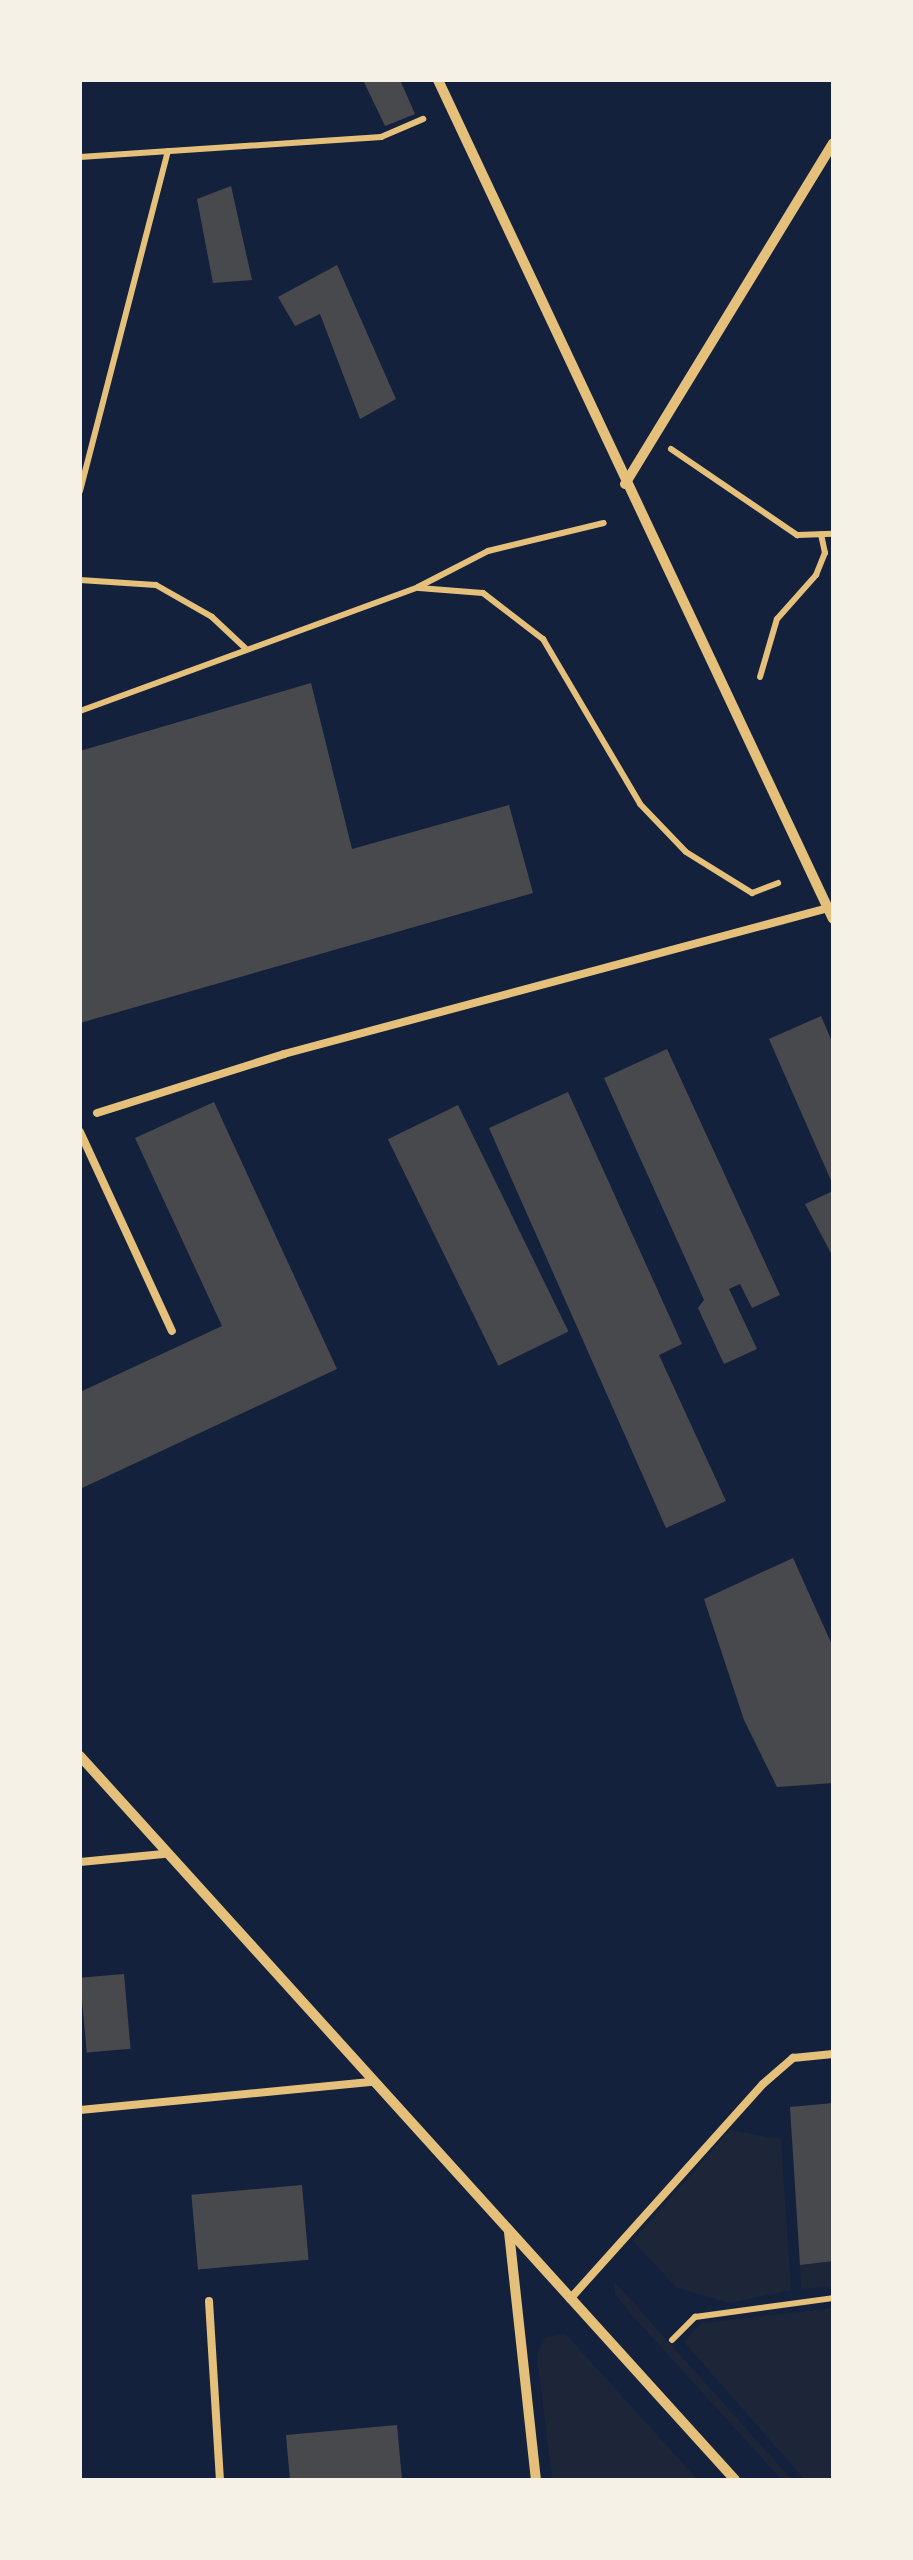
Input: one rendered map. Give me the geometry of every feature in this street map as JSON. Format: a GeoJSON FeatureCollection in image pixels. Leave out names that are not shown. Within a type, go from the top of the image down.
{"type":"FeatureCollection","features":[{"type":"Feature","properties":{"kind":"street"},"geometry":{"type":"LineString","coordinates":[[438,80],[830,914]]}},
{"type":"Feature","properties":{"kind":"street"},"geometry":{"type":"LineString","coordinates":[[625,484],[833,143]]}},
{"type":"Feature","properties":{"kind":"street"},"geometry":{"type":"LineString","coordinates":[[80,1756],[164,1854],[735,2480]]}},
{"type":"Feature","properties":{"kind":"street"},"geometry":{"type":"LineString","coordinates":[[509,2231],[536,2480]]}},
{"type":"Feature","properties":{"kind":"lane"},"geometry":{"type":"LineString","coordinates":[[97,1113],[284,1054],[830,914]]}},
{"type":"Feature","properties":{"kind":"lane"},"geometry":{"type":"LineString","coordinates":[[80,1132],[172,1331]]}},
{"type":"Feature","properties":{"kind":"lane"},"geometry":{"type":"LineString","coordinates":[[80,1862],[164,1854]]}},
{"type":"Feature","properties":{"kind":"lane"},"geometry":{"type":"LineString","coordinates":[[570,2299],[763,2084],[794,2058],[833,2054]]}},
{"type":"Feature","properties":{"kind":"lane"},"geometry":{"type":"LineString","coordinates":[[80,2110],[373,2082]]}},
{"type":"Feature","properties":{"kind":"lane"},"geometry":{"type":"LineString","coordinates":[[208,2301],[220,2480]]}},
{"type":"Feature","properties":{"kind":"path"},"geometry":{"type":"LineString","coordinates":[[80,157],[381,137],[423,119]]}},
{"type":"Feature","properties":{"kind":"path"},"geometry":{"type":"LineString","coordinates":[[80,490],[168,150]]}},
{"type":"Feature","properties":{"kind":"path"},"geometry":{"type":"LineString","coordinates":[[654,437],[797,535],[833,534]]}},
{"type":"Feature","properties":{"kind":"path"},"geometry":{"type":"LineString","coordinates":[[80,711],[418,588],[488,551],[604,523]]}},
{"type":"Feature","properties":{"kind":"path"},"geometry":{"type":"LineString","coordinates":[[760,676],[777,619],[816,574],[825,553],[821,534]]}},
{"type":"Feature","properties":{"kind":"path"},"geometry":{"type":"LineString","coordinates":[[80,580],[156,585],[212,617],[245,648]]}},
{"type":"Feature","properties":{"kind":"path"},"geometry":{"type":"LineString","coordinates":[[418,588],[483,593],[543,638],[587,724],[640,804],[675,840],[752,893],[778,882]]}},
{"type":"Feature","properties":{"kind":"path"},"geometry":{"type":"LineString","coordinates":[[672,2340],[695,2316],[833,2298]]}},
{"type":"Feature","properties":{"kind":"shaded area"},"geometry":{"type":"Polygon","coordinates":[[[730,2130],[781,2139],[791,2290],[730,2303],[677,2288],[633,2241],[730,2130]]]}},
{"type":"Feature","properties":{"kind":"shaded area"},"geometry":{"type":"Polygon","coordinates":[[[833,2261],[833,2286],[801,2289],[800,2265],[833,2261]]]}},
{"type":"Feature","properties":{"kind":"shaded area"},"geometry":{"type":"Polygon","coordinates":[[[614,2281],[792,2480],[782,2480],[630,2313],[615,2294],[614,2281]]]}},
{"type":"Feature","properties":{"kind":"shaded area"},"geometry":{"type":"Polygon","coordinates":[[[833,2308],[833,2480],[805,2480],[684,2342],[702,2323],[833,2308]]]}},
{"type":"Feature","properties":{"kind":"shaded area"},"geometry":{"type":"Polygon","coordinates":[[[565,2334],[698,2480],[552,2480],[537,2355],[546,2337],[565,2334]]]}},
{"type":"Feature","properties":{"kind":"building"},"geometry":{"type":"Polygon","coordinates":[[[363,80],[400,80],[415,114],[385,126],[363,80]]]}},
{"type":"Feature","properties":{"kind":"building"},"geometry":{"type":"Polygon","coordinates":[[[231,186],[252,280],[213,283],[197,199],[231,186]]]}},
{"type":"Feature","properties":{"kind":"building"},"geometry":{"type":"Polygon","coordinates":[[[337,265],[396,399],[360,419],[320,314],[295,326],[278,297],[337,265]]]}},
{"type":"Feature","properties":{"kind":"building"},"geometry":{"type":"Polygon","coordinates":[[[311,683],[352,849],[509,805],[533,893],[80,1023],[80,751],[311,683]]]}},
{"type":"Feature","properties":{"kind":"building"},"geometry":{"type":"Polygon","coordinates":[[[821,1016],[833,1044],[833,1185],[769,1039],[821,1016]]]}},
{"type":"Feature","properties":{"kind":"building"},"geometry":{"type":"Polygon","coordinates":[[[667,1049],[780,1295],[752,1308],[740,1284],[729,1289],[757,1349],[724,1364],[698,1308],[704,1300],[604,1078],[667,1049]]]}},
{"type":"Feature","properties":{"kind":"building"},"geometry":{"type":"Polygon","coordinates":[[[568,1092],[682,1344],[659,1355],[726,1501],[666,1528],[489,1128],[568,1092]]]}},
{"type":"Feature","properties":{"kind":"building"},"geometry":{"type":"Polygon","coordinates":[[[214,1102],[337,1369],[80,1489],[80,1392],[222,1326],[135,1138],[214,1102]]]}},
{"type":"Feature","properties":{"kind":"building"},"geometry":{"type":"Polygon","coordinates":[[[458,1105],[568,1331],[498,1366],[388,1139],[458,1105]]]}},
{"type":"Feature","properties":{"kind":"building"},"geometry":{"type":"Polygon","coordinates":[[[833,1191],[833,1257],[805,1204],[833,1191]]]}},
{"type":"Feature","properties":{"kind":"building"},"geometry":{"type":"Polygon","coordinates":[[[793,1558],[833,1647],[833,1783],[777,1787],[744,1720],[704,1599],[793,1558]]]}},
{"type":"Feature","properties":{"kind":"building"},"geometry":{"type":"Polygon","coordinates":[[[124,1974],[131,2049],[87,2053],[80,1978],[124,1974]]]}},
{"type":"Feature","properties":{"kind":"building"},"geometry":{"type":"Polygon","coordinates":[[[833,2103],[833,2261],[800,2265],[790,2107],[833,2103]]]}},
{"type":"Feature","properties":{"kind":"building"},"geometry":{"type":"Polygon","coordinates":[[[302,2185],[309,2260],[198,2269],[191,2195],[302,2185]]]}},
{"type":"Feature","properties":{"kind":"building"},"geometry":{"type":"Polygon","coordinates":[[[397,2425],[402,2480],[290,2480],[286,2435],[397,2425]]]}}]}
